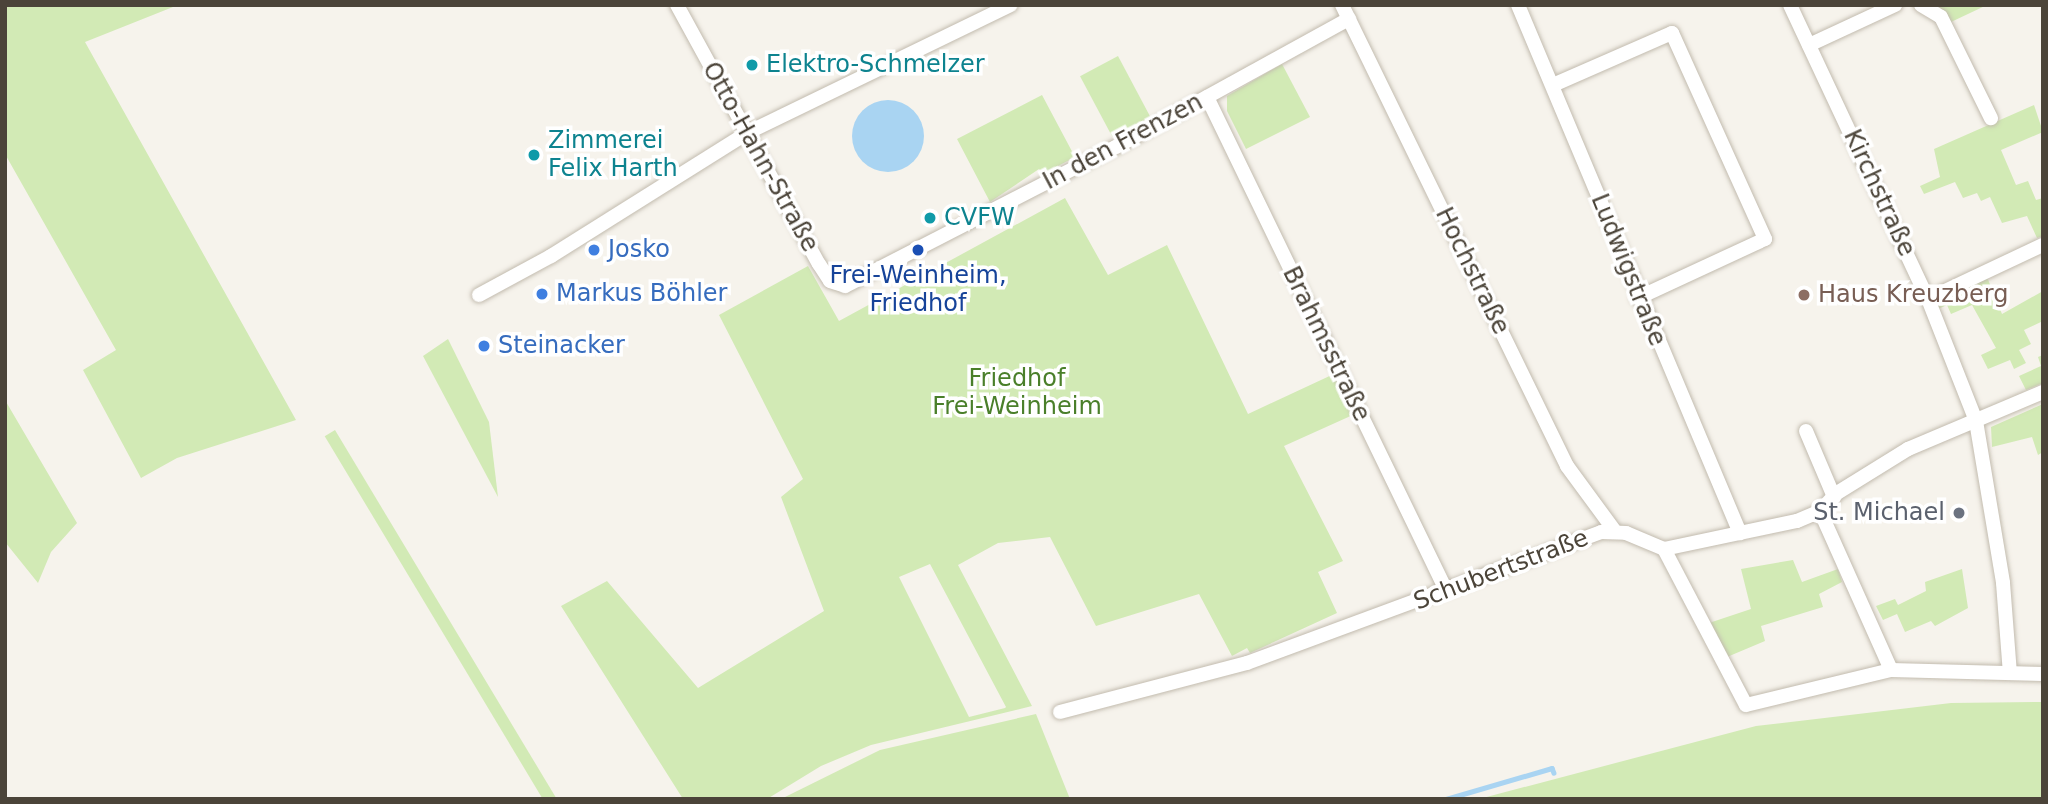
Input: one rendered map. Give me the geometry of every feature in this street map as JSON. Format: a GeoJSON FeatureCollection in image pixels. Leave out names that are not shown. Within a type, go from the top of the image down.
{"type":"FeatureCollection","features":[{"type":"Feature","properties":{"kind":"street","name":"Otto-Hahn-Straße"},"geometry":{"type":"LineString","coordinates":[[677,5],[828,278],[841,286],[858,282]]}},
{"type":"Feature","properties":{"kind":"street"},"geometry":{"type":"LineString","coordinates":[[479,295],[551,256],[747,133],[1011,5]]}},
{"type":"Feature","properties":{"kind":"street","name":"Hochstraße"},"geometry":{"type":"LineString","coordinates":[[1342,5],[1567,466],[1614,530]]}},
{"type":"Feature","properties":{"kind":"street","name":"Ludwigstraße"},"geometry":{"type":"LineString","coordinates":[[1518,5],[1638,298],[1740,533]]}},
{"type":"Feature","properties":{"kind":"street","name":"Kirchstraße"},"geometry":{"type":"LineString","coordinates":[[1790,5],[1928,299],[1976,421],[2003,583],[2010,673]]}},
{"type":"Feature","properties":{"kind":"street"},"geometry":{"type":"LineString","coordinates":[[1809,45],[1895,5]]}},
{"type":"Feature","properties":{"kind":"street"},"geometry":{"type":"LineString","coordinates":[[1921,5],[1941,17],[1991,118]]}},
{"type":"Feature","properties":{"kind":"street","name":"In den Frenzen"},"geometry":{"type":"LineString","coordinates":[[858,282],[1349,19]]}},
{"type":"Feature","properties":{"kind":"street"},"geometry":{"type":"LineString","coordinates":[[1553,85],[1672,33],[1765,239],[1638,298]]}},
{"type":"Feature","properties":{"kind":"street","name":"Brahmsstraße"},"geometry":{"type":"LineString","coordinates":[[1207,97],[1446,590]]}},
{"type":"Feature","properties":{"kind":"street"},"geometry":{"type":"LineString","coordinates":[[1928,299],[2043,245]]}},
{"type":"Feature","properties":{"kind":"street"},"geometry":{"type":"LineString","coordinates":[[2043,392],[1908,449],[1833,497],[1820,511],[1740,533],[1664,549],[1746,705],[1891,670],[2043,674]]}},
{"type":"Feature","properties":{"kind":"street"},"geometry":{"type":"LineString","coordinates":[[1806,431],[1833,497]]}},
{"type":"Feature","properties":{"kind":"street"},"geometry":{"type":"LineString","coordinates":[[1820,511],[1891,670]]}},
{"type":"Feature","properties":{"kind":"street","name":"Schubertstraße"},"geometry":{"type":"LineString","coordinates":[[1060,712],[1247,663],[1614,530],[1664,549]]}},
{"type":"Feature","properties":{"kind":"green space"},"geometry":{"type":"Polygon","coordinates":[[[5,5],[178,5],[85,42],[296,420],[177,458],[141,478],[83,370],[116,350],[5,154],[5,5]]]}},
{"type":"Feature","properties":{"kind":"green space"},"geometry":{"type":"Polygon","coordinates":[[[1938,5],[1987,5],[1951,22],[1938,5]]]}},
{"type":"Feature","properties":{"kind":"green space"},"geometry":{"type":"Polygon","coordinates":[[[1118,56],[1150,117],[1112,137],[1080,76],[1118,56]]]}},
{"type":"Feature","properties":{"kind":"green space"},"geometry":{"type":"Polygon","coordinates":[[[1282,64],[1310,117],[1246,149],[1227,111],[1227,96],[1282,64]]]}},
{"type":"Feature","properties":{"kind":"green space"},"geometry":{"type":"Polygon","coordinates":[[[1042,95],[1075,157],[1043,174],[1039,169],[990,202],[957,139],[1042,95]]]}},
{"type":"Feature","properties":{"kind":"green space"},"geometry":{"type":"Polygon","coordinates":[[[2034,105],[2043,132],[2001,150],[2016,185],[2028,181],[2036,200],[2043,198],[2043,236],[2037,238],[2027,216],[2002,223],[1990,197],[1981,201],[1977,193],[1963,198],[1955,182],[1924,194],[1920,186],[1940,177],[1934,149],[2034,105]]]}},
{"type":"Feature","properties":{"kind":"green space","name":"Friedhof Frei-Weinheim"},"geometry":{"type":"Polygon","coordinates":[[[1065,198],[1108,275],[1167,245],[1248,414],[1336,373],[1355,414],[1284,446],[1343,561],[1318,572],[1337,613],[1250,653],[1247,648],[1232,656],[1199,594],[1096,626],[1050,537],[998,543],[958,565],[1032,706],[871,745],[821,766],[767,799],[683,799],[561,606],[607,581],[698,688],[824,611],[781,497],[803,479],[719,315],[808,266],[839,321],[1065,198]],[[930,564],[899,577],[969,717],[1006,707],[930,564]]]}},
{"type":"Feature","properties":{"kind":"green space"},"geometry":{"type":"Polygon","coordinates":[[[1987,277],[2002,314],[2043,291],[2043,321],[2024,330],[2031,344],[2019,350],[2026,363],[2014,369],[2010,360],[1988,369],[1981,355],[1996,348],[1972,305],[1951,314],[1947,305],[1936,310],[1933,302],[1987,277]]]}},
{"type":"Feature","properties":{"kind":"green space"},"geometry":{"type":"Polygon","coordinates":[[[448,339],[489,422],[498,497],[423,356],[448,339]]]}},
{"type":"Feature","properties":{"kind":"green space"},"geometry":{"type":"Polygon","coordinates":[[[2043,355],[2043,383],[2026,390],[2019,376],[2041,366],[2038,357],[2043,355]]]}},
{"type":"Feature","properties":{"kind":"green space"},"geometry":{"type":"Polygon","coordinates":[[[5,400],[77,523],[51,552],[38,583],[5,542],[5,400]]]}},
{"type":"Feature","properties":{"kind":"green space"},"geometry":{"type":"Polygon","coordinates":[[[2043,404],[2043,452],[2038,455],[2032,437],[1992,447],[1991,427],[2043,404]]]}},
{"type":"Feature","properties":{"kind":"green space"},"geometry":{"type":"Polygon","coordinates":[[[335,430],[556,799],[543,799],[325,436],[335,430]]]}},
{"type":"Feature","properties":{"kind":"green space"},"geometry":{"type":"Polygon","coordinates":[[[1793,560],[1802,582],[1838,569],[1842,582],[1819,594],[1823,607],[1761,626],[1765,641],[1727,657],[1709,623],[1751,609],[1741,569],[1793,560]]]}},
{"type":"Feature","properties":{"kind":"green space"},"geometry":{"type":"Polygon","coordinates":[[[1962,569],[1968,608],[1935,626],[1931,621],[1905,632],[1897,614],[1883,620],[1876,606],[1895,599],[1898,605],[1926,591],[1925,582],[1962,569]]]}},
{"type":"Feature","properties":{"kind":"green space"},"geometry":{"type":"Polygon","coordinates":[[[2043,702],[2043,799],[1479,799],[1756,726],[1951,703],[2043,702]]]}},
{"type":"Feature","properties":{"kind":"green space"},"geometry":{"type":"Polygon","coordinates":[[[1036,714],[1070,799],[781,799],[880,750],[1036,714]]]}},
{"type":"Feature","properties":{"kind":"water"},"geometry":{"type":"Polygon","coordinates":[[[895,100],[914,110],[922,122],[922,150],[914,162],[902,170],[881,172],[862,162],[854,150],[852,129],[862,110],[874,102],[895,100]]]}},
{"type":"Feature","properties":{"kind":"waterway"},"geometry":{"type":"LineString","coordinates":[[1446,799],[1552,768],[1554,773]]}},
{"type":"Feature","properties":{"kind":"place","name":"Elektro-Schmelzer"},"geometry":{"type":"Point","coordinates":[752,65]}},
{"type":"Feature","properties":{"kind":"place","name":"Zimmerei Felix Harth"},"geometry":{"type":"Point","coordinates":[534,155]}},
{"type":"Feature","properties":{"kind":"place","name":"CVFW"},"geometry":{"type":"Point","coordinates":[930,218]}},
{"type":"Feature","properties":{"kind":"place","name":"Josko"},"geometry":{"type":"Point","coordinates":[594,250]}},
{"type":"Feature","properties":{"kind":"place","name":"Frei-Weinheim, Friedhof"},"geometry":{"type":"Point","coordinates":[918,250]}},
{"type":"Feature","properties":{"kind":"place","name":"Markus Böhler"},"geometry":{"type":"Point","coordinates":[542,294]}},
{"type":"Feature","properties":{"kind":"place","name":"Haus Kreuzberg"},"geometry":{"type":"Point","coordinates":[1804,295]}},
{"type":"Feature","properties":{"kind":"place","name":"Steinacker"},"geometry":{"type":"Point","coordinates":[484,346]}},
{"type":"Feature","properties":{"kind":"place","name":"St. Michael"},"geometry":{"type":"Point","coordinates":[1959,513]}}]}
